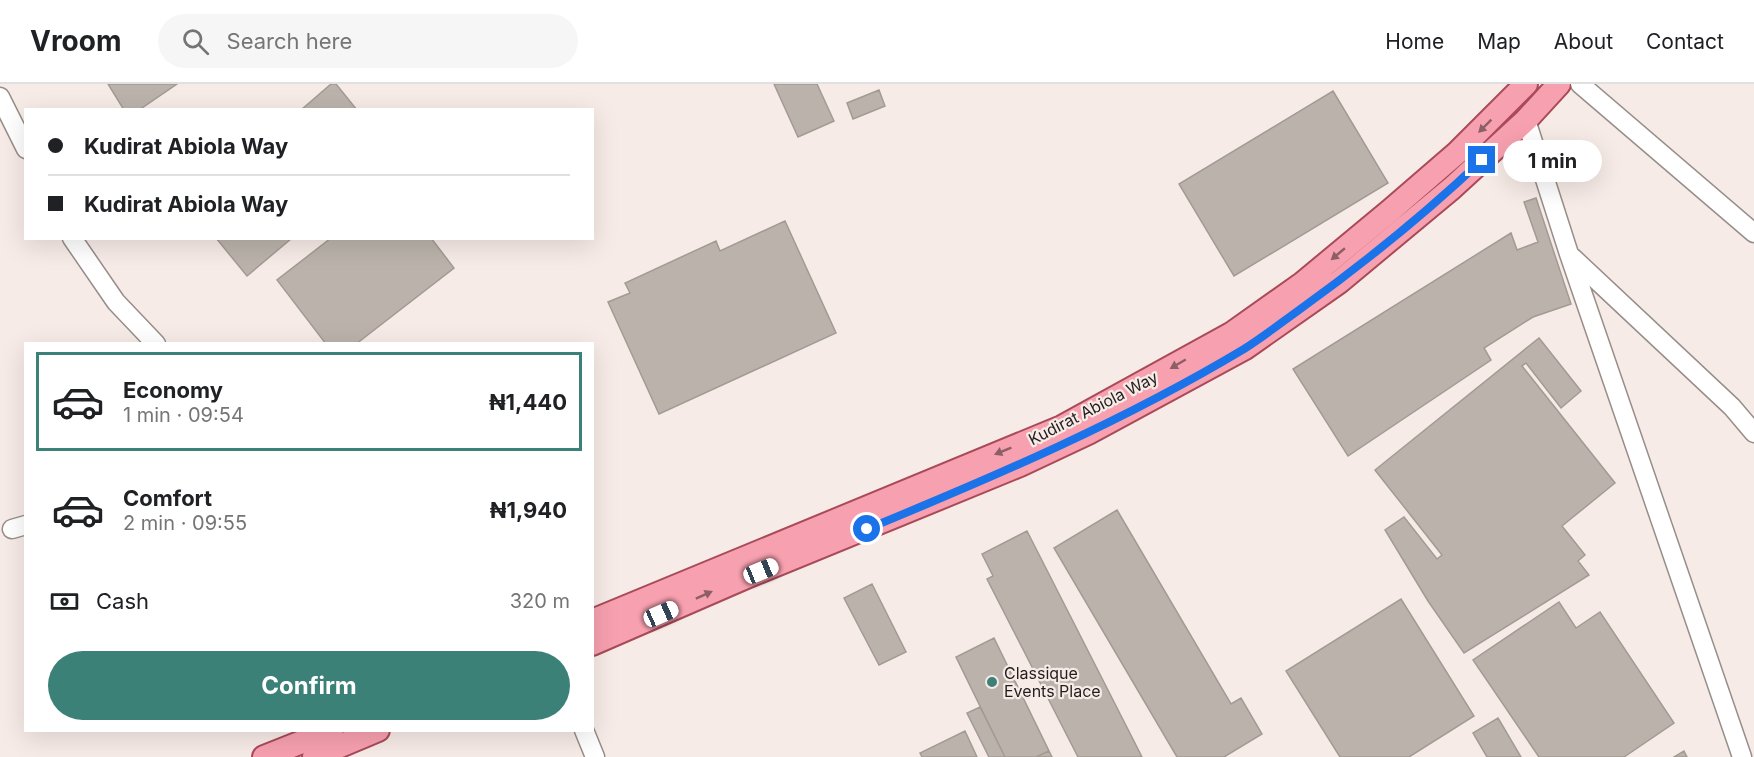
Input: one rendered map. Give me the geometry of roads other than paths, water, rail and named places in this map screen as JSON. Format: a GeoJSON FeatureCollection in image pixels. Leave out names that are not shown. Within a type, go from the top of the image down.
{"type":"FeatureCollection","features":[{"type":"Feature","properties":{"kind":"main road","name":"Kudirat Abiola Way"},"geometry":{"type":"LineString","coordinates":[[594,620],[1062,427],[1231,334],[1303,283],[1391,210],[1458,152],[1526,84]]}},
{"type":"Feature","properties":{"kind":"main road","name":"Kudirat Abiola Way"},"geometry":{"type":"LineString","coordinates":[[594,643],[744,578],[1020,465],[1088,433],[1245,348],[1339,282],[1452,188],[1526,120],[1559,84]]}},
{"type":"Feature","properties":{"kind":"main road"},"geometry":{"type":"LineString","coordinates":[[264,757],[327,732]]}},
{"type":"Feature","properties":{"kind":"main road"},"geometry":{"type":"LineString","coordinates":[[314,757],[373,732]]}},
{"type":"Feature","properties":{"kind":"street"},"geometry":{"type":"LineString","coordinates":[[1580,84],[1754,232]]}},
{"type":"Feature","properties":{"kind":"street"},"geometry":{"type":"LineString","coordinates":[[0,97],[24,145]]}},
{"type":"Feature","properties":{"kind":"street"},"geometry":{"type":"LineString","coordinates":[[1526,120],[1569,254],[1742,757]]}},
{"type":"Feature","properties":{"kind":"street"},"geometry":{"type":"LineString","coordinates":[[73,240],[116,302],[154,342]]}},
{"type":"Feature","properties":{"kind":"street"},"geometry":{"type":"LineString","coordinates":[[1569,254],[1732,407],[1754,433]]}},
{"type":"Feature","properties":{"kind":"street"},"geometry":{"type":"LineString","coordinates":[[585,732],[595,757]]}},
{"type":"Feature","properties":{"kind":"place","name":"Classique Events Place"},"geometry":{"type":"Point","coordinates":[992,682]}}]}
